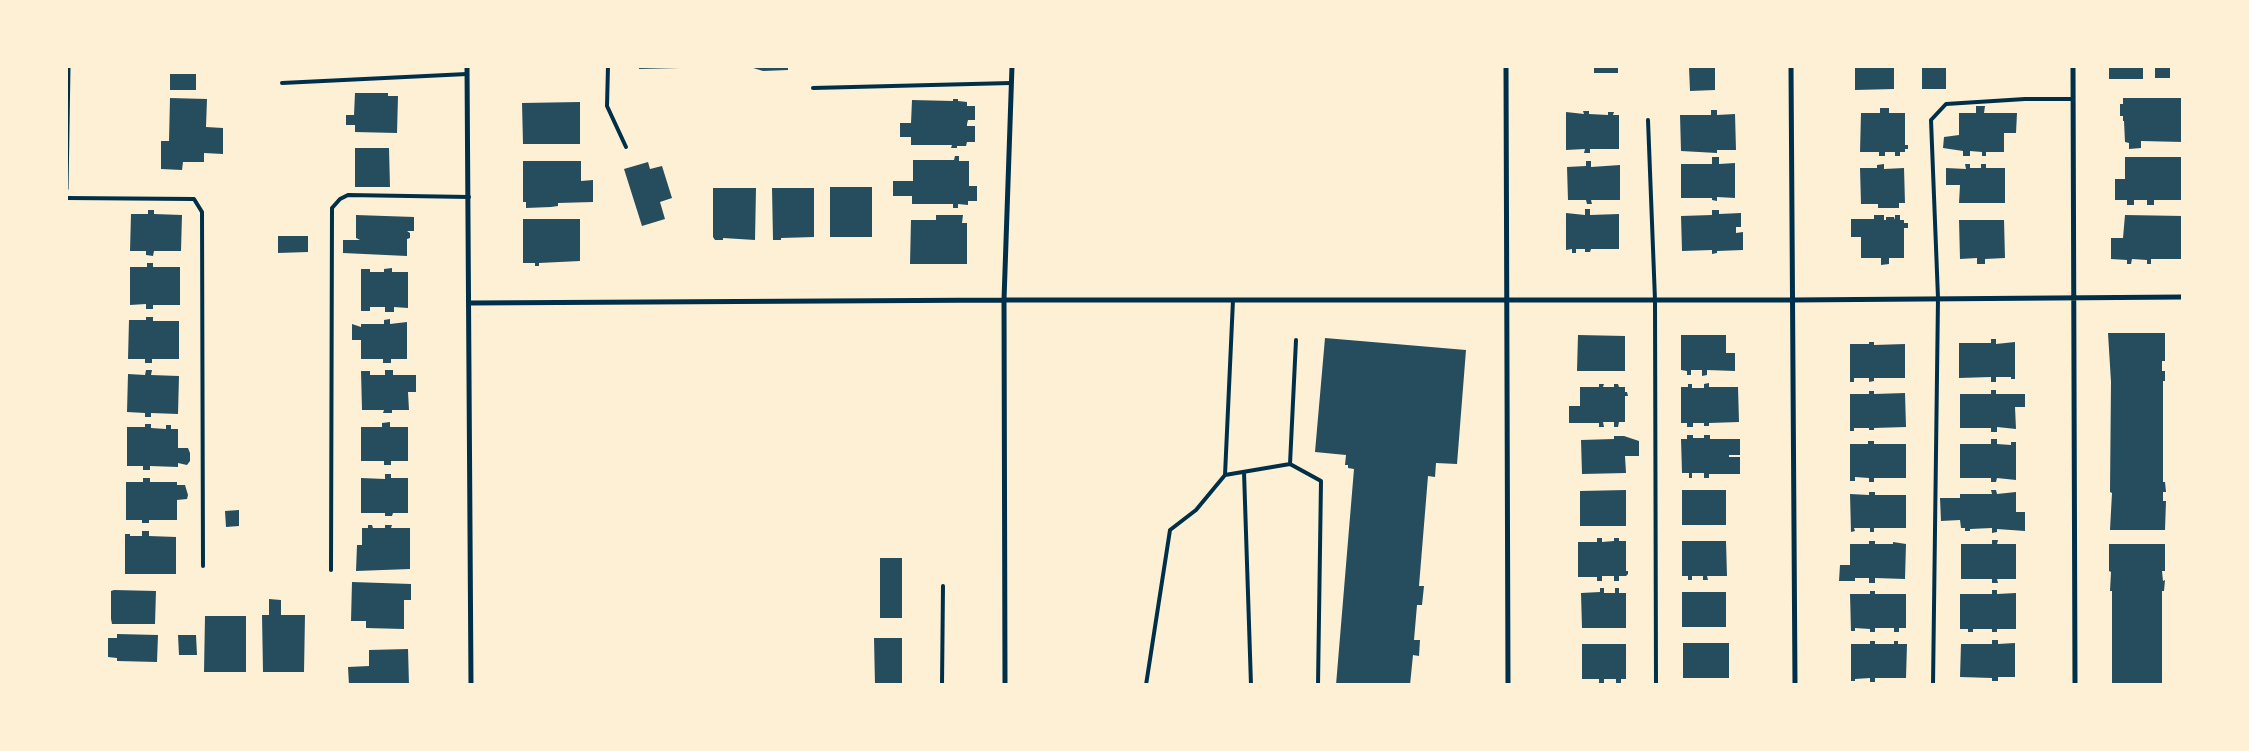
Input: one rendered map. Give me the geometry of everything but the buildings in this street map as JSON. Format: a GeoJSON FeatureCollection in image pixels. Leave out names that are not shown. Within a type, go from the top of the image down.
{"type":"FeatureCollection","features":[{"type":"Feature","properties":{"kind":"street"},"geometry":{"type":"LineString","coordinates":[[66,189],[68,66]]}},
{"type":"Feature","properties":{"kind":"street"},"geometry":{"type":"LineString","coordinates":[[467,66],[471,685]]}},
{"type":"Feature","properties":{"kind":"street"},"geometry":{"type":"LineString","coordinates":[[1005,685],[1004,300],[1012,66]]}},
{"type":"Feature","properties":{"kind":"street"},"geometry":{"type":"LineString","coordinates":[[1506,66],[1508,685]]}},
{"type":"Feature","properties":{"kind":"street"},"geometry":{"type":"LineString","coordinates":[[1792,66],[1795,685]]}},
{"type":"Feature","properties":{"kind":"street"},"geometry":{"type":"LineString","coordinates":[[2073,66],[2075,685]]}},
{"type":"Feature","properties":{"kind":"street"},"geometry":{"type":"LineString","coordinates":[[470,303],[1004,300],[1793,300],[2183,297]]}},
{"type":"Feature","properties":{"kind":"lane"},"geometry":{"type":"LineString","coordinates":[[608,66],[608,106],[626,148]]}},
{"type":"Feature","properties":{"kind":"lane"},"geometry":{"type":"LineString","coordinates":[[282,83],[467,74]]}},
{"type":"Feature","properties":{"kind":"lane"},"geometry":{"type":"LineString","coordinates":[[813,88],[1011,83]]}},
{"type":"Feature","properties":{"kind":"lane"},"geometry":{"type":"LineString","coordinates":[[1933,685],[1938,298],[1931,120],[1946,104],[2025,99],[2073,99]]}},
{"type":"Feature","properties":{"kind":"lane"},"geometry":{"type":"LineString","coordinates":[[1648,120],[1655,300],[1656,685]]}},
{"type":"Feature","properties":{"kind":"lane"},"geometry":{"type":"LineString","coordinates":[[331,570],[332,208],[340,199],[348,195],[469,197]]}},
{"type":"Feature","properties":{"kind":"lane"},"geometry":{"type":"LineString","coordinates":[[66,198],[194,199],[202,212],[203,566]]}},
{"type":"Feature","properties":{"kind":"lane"},"geometry":{"type":"LineString","coordinates":[[1146,685],[1170,530],[1196,510],[1225,475],[1233,300]]}},
{"type":"Feature","properties":{"kind":"lane"},"geometry":{"type":"LineString","coordinates":[[1290,464],[1296,340]]}},
{"type":"Feature","properties":{"kind":"lane"},"geometry":{"type":"LineString","coordinates":[[1225,475],[1290,464],[1321,481],[1318,685]]}},
{"type":"Feature","properties":{"kind":"lane"},"geometry":{"type":"LineString","coordinates":[[1244,472],[1251,685]]}},
{"type":"Feature","properties":{"kind":"lane"},"geometry":{"type":"LineString","coordinates":[[942,685],[944,586]]}}]}
